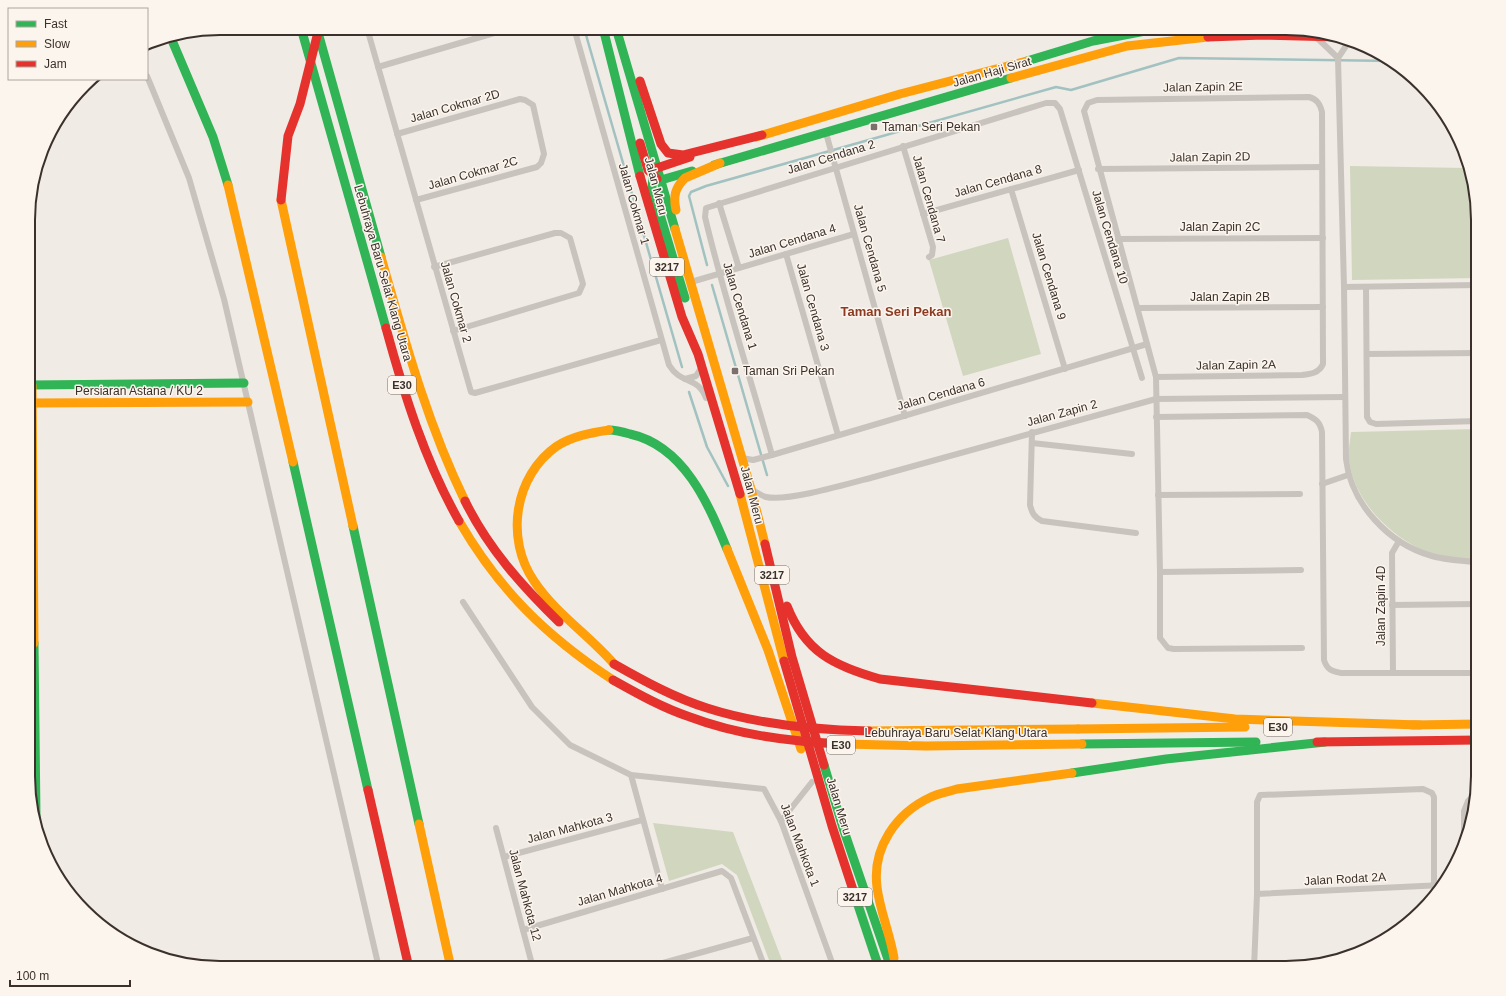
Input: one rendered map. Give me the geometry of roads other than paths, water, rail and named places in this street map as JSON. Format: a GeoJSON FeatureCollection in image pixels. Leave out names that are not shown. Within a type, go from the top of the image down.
{"type":"FeatureCollection","features":[{"type":"Feature","properties":{"kind":"main road","name":"Lebuhraya Baru Selat Klang Utara"},"geometry":{"type":"LineString","coordinates":[[303,35],[400,379],[417,430],[456,518],[480,557],[508,592],[546,630],[574,654],[613,680],[651,701],[691,718],[726,728],[774,739],[846,745],[1471,740]]}},
{"type":"Feature","properties":{"kind":"main road"},"geometry":{"type":"LineString","coordinates":[[316,35],[300,104],[288,136],[281,200],[449,961]]}},
{"type":"Feature","properties":{"kind":"main road","name":"Lebuhraya Baru Selat Klang Utara"},"geometry":{"type":"LineString","coordinates":[[320,35],[413,370],[429,421],[449,470],[469,511],[494,550],[520,582],[564,627],[614,664],[654,686],[696,704],[744,718],[776,724],[811,728],[888,732],[1471,724]]}},
{"type":"Feature","properties":{"kind":"main road"},"geometry":{"type":"LineString","coordinates":[[605,35],[634,119],[648,170],[657,175],[652,188],[684,297],[698,354]]}},
{"type":"Feature","properties":{"kind":"main road","name":"Jalan Meru"},"geometry":{"type":"LineString","coordinates":[[605,35],[643,186],[682,317],[698,354],[731,461],[784,660],[832,826],[876,961]]}},
{"type":"Feature","properties":{"kind":"main road","name":"Jalan Meru"},"geometry":{"type":"LineString","coordinates":[[619,35],[657,175],[691,282],[751,489],[792,657],[843,828],[889,961]]}},
{"type":"Feature","properties":{"kind":"main road"},"geometry":{"type":"LineString","coordinates":[[620,35],[644,91],[661,144],[668,153],[683,155],[762,135]]}},
{"type":"Feature","properties":{"kind":"main road","name":"Jalan Haji Sirat"},"geometry":{"type":"LineString","coordinates":[[657,175],[762,135],[900,94],[1018,64],[1093,41],[1124,35]]}},
{"type":"Feature","properties":{"kind":"main road","name":"Jalan Haji Sirat"},"geometry":{"type":"LineString","coordinates":[[657,175],[720,163],[1086,57],[1137,44],[1183,39],[1248,35]]}},
{"type":"Feature","properties":{"kind":"main road","name":"Jalan Haji Sirat"},"geometry":{"type":"LineString","coordinates":[[1290,35],[1301,35]]}},
{"type":"Feature","properties":{"kind":"main road"},"geometry":{"type":"LineString","coordinates":[[172,41],[213,137],[231,194],[407,961]]}},
{"type":"Feature","properties":{"kind":"main road"},"geometry":{"type":"LineString","coordinates":[[688,272],[684,241],[673,197],[674,192],[685,178],[720,163]]}},
{"type":"Feature","properties":{"kind":"main road","name":"Persiaran Astana / KU 2"},"geometry":{"type":"LineString","coordinates":[[35,385],[244,383]]}},
{"type":"Feature","properties":{"kind":"main road","name":"Persiaran Astana / KU 2"},"geometry":{"type":"LineString","coordinates":[[35,403],[248,402]]}},
{"type":"Feature","properties":{"kind":"main road"},"geometry":{"type":"LineString","coordinates":[[614,664],[592,640],[556,609],[541,592],[521,557],[515,527],[516,511],[520,493],[527,477],[537,463],[563,442],[579,435],[607,430],[640,435],[656,443],[682,466],[701,492],[736,569],[762,634],[812,782],[832,826]]}},
{"type":"Feature","properties":{"kind":"main road"},"geometry":{"type":"LineString","coordinates":[[762,534],[775,567],[791,620],[816,651],[834,664],[854,672],[907,683],[1235,719],[1420,725]]}},
{"type":"Feature","properties":{"kind":"main road"},"geometry":{"type":"LineString","coordinates":[[894,961],[876,878],[878,856],[886,836],[903,814],[929,797],[957,789],[1166,759],[1325,742]]}},
{"type":"Feature","properties":{"kind":"street","name":"Jalan Cokmar 2"},"geometry":{"type":"LineString","coordinates":[[369,35],[469,388],[475,393],[661,340]]}},
{"type":"Feature","properties":{"kind":"street"},"geometry":{"type":"LineString","coordinates":[[378,67],[486,35]]}},
{"type":"Feature","properties":{"kind":"street","name":"Jalan Cokmar 1"},"geometry":{"type":"LineString","coordinates":[[576,35],[669,365],[674,374],[699,385],[703,391],[731,461]]}},
{"type":"Feature","properties":{"kind":"street"},"geometry":{"type":"LineString","coordinates":[[1317,38],[1338,58]]}},
{"type":"Feature","properties":{"kind":"street"},"geometry":{"type":"LineString","coordinates":[[1346,45],[1338,58],[1338,70],[1344,287],[1346,459],[1348,475],[1366,510],[1399,541],[1432,557],[1471,561]]}},
{"type":"Feature","properties":{"kind":"street"},"geometry":{"type":"LineString","coordinates":[[148,78],[189,178],[224,299],[377,961]]}},
{"type":"Feature","properties":{"kind":"street","name":"Jalan Zapin 2E"},"geometry":{"type":"LineString","coordinates":[[1098,169],[1084,111],[1088,103],[1097,100],[1309,97],[1317,102],[1322,112],[1322,167]]}},
{"type":"Feature","properties":{"kind":"street","name":"Jalan Cokmar 2D"},"geometry":{"type":"LineString","coordinates":[[397,134],[520,99],[525,100],[533,105],[544,154],[541,163],[537,167]]}},
{"type":"Feature","properties":{"kind":"street","name":"Jalan Cendana 2"},"geometry":{"type":"LineString","coordinates":[[706,208],[903,146],[1046,103],[1055,103]]}},
{"type":"Feature","properties":{"kind":"street","name":"Jalan Cendana 10"},"geometry":{"type":"LineString","coordinates":[[1055,103],[1060,109],[1142,378]]}},
{"type":"Feature","properties":{"kind":"street","name":"Jalan Cendana 5"},"geometry":{"type":"LineString","coordinates":[[826,133],[905,416]]}},
{"type":"Feature","properties":{"kind":"street","name":"Jalan Cendana 7"},"geometry":{"type":"LineString","coordinates":[[903,146],[933,247],[932,255],[929,257]]}},
{"type":"Feature","properties":{"kind":"street","name":"Jalan Cokmar 2C"},"geometry":{"type":"LineString","coordinates":[[416,200],[537,167]]}},
{"type":"Feature","properties":{"kind":"street"},"geometry":{"type":"LineString","coordinates":[[1322,167],[1323,307]]}},
{"type":"Feature","properties":{"kind":"street","name":"Jalan Zapin 2D"},"geometry":{"type":"LineString","coordinates":[[1098,169],[1322,167]]}},
{"type":"Feature","properties":{"kind":"street"},"geometry":{"type":"LineString","coordinates":[[1098,169],[1156,377],[1160,638],[1168,648],[1302,648]]}},
{"type":"Feature","properties":{"kind":"street","name":"Jalan Cendana 8"},"geometry":{"type":"LineString","coordinates":[[923,214],[1079,170]]}},
{"type":"Feature","properties":{"kind":"street","name":"Jalan Cendana 9"},"geometry":{"type":"LineString","coordinates":[[1011,189],[1065,369]]}},
{"type":"Feature","properties":{"kind":"street"},"geometry":{"type":"LineString","coordinates":[[719,203],[739,268]]}},
{"type":"Feature","properties":{"kind":"street","name":"Jalan Cendana 1"},"geometry":{"type":"LineString","coordinates":[[706,208],[705,217],[718,275],[747,368],[770,456]]}},
{"type":"Feature","properties":{"kind":"street"},"geometry":{"type":"LineString","coordinates":[[434,267],[555,233],[560,233],[570,238],[583,284],[579,293],[453,331]]}},
{"type":"Feature","properties":{"kind":"street","name":"Jalan Cendana 4"},"geometry":{"type":"LineString","coordinates":[[691,282],[854,234]]}},
{"type":"Feature","properties":{"kind":"street","name":"Jalan Zapin 2C"},"geometry":{"type":"LineString","coordinates":[[1118,239],[1322,238]]}},
{"type":"Feature","properties":{"kind":"street","name":"Jalan Cendana 3"},"geometry":{"type":"LineString","coordinates":[[786,254],[838,435]]}},
{"type":"Feature","properties":{"kind":"street"},"geometry":{"type":"LineString","coordinates":[[1344,287],[1471,285]]}},
{"type":"Feature","properties":{"kind":"street"},"geometry":{"type":"LineString","coordinates":[[1366,287],[1367,417],[1370,422],[1376,424],[1471,421]]}},
{"type":"Feature","properties":{"kind":"street","name":"Jalan Zapin 2B"},"geometry":{"type":"LineString","coordinates":[[1138,308],[1323,307]]}},
{"type":"Feature","properties":{"kind":"street","name":"Jalan Zapin 2A"},"geometry":{"type":"LineString","coordinates":[[1156,377],[1302,375],[1316,373],[1323,364],[1323,307]]}},
{"type":"Feature","properties":{"kind":"street","name":"Jalan Cendana 6"},"geometry":{"type":"LineString","coordinates":[[742,458],[748,460],[770,456],[1146,344]]}},
{"type":"Feature","properties":{"kind":"street"},"geometry":{"type":"LineString","coordinates":[[1367,354],[1471,353]]}},
{"type":"Feature","properties":{"kind":"street"},"geometry":{"type":"LineString","coordinates":[[684,379],[696,376],[702,367]]}},
{"type":"Feature","properties":{"kind":"street","name":"Jalan Zapin 2"},"geometry":{"type":"LineString","coordinates":[[751,489],[767,497],[792,496],[874,477],[1032,432],[1156,399],[1345,397]]}},
{"type":"Feature","properties":{"kind":"street"},"geometry":{"type":"LineString","coordinates":[[1156,417],[1307,415],[1315,418],[1320,423],[1322,432],[1324,660],[1326,667],[1331,671],[1341,673],[1471,673]]}},
{"type":"Feature","properties":{"kind":"street"},"geometry":{"type":"LineString","coordinates":[[1032,432],[1030,505],[1036,519],[1136,533]]}},
{"type":"Feature","properties":{"kind":"street"},"geometry":{"type":"LineString","coordinates":[[1032,443],[1132,454]]}},
{"type":"Feature","properties":{"kind":"street"},"geometry":{"type":"LineString","coordinates":[[1322,484],[1348,475]]}},
{"type":"Feature","properties":{"kind":"street"},"geometry":{"type":"LineString","coordinates":[[1158,495],[1300,494]]}},
{"type":"Feature","properties":{"kind":"street","name":"Jalan Zapin 4D"},"geometry":{"type":"LineString","coordinates":[[1392,673],[1392,553],[1399,541]]}},
{"type":"Feature","properties":{"kind":"street"},"geometry":{"type":"LineString","coordinates":[[1160,572],[1301,570]]}},
{"type":"Feature","properties":{"kind":"street"},"geometry":{"type":"LineString","coordinates":[[463,602],[532,706],[570,745],[631,775],[662,889]]}},
{"type":"Feature","properties":{"kind":"street"},"geometry":{"type":"LineString","coordinates":[[1392,605],[1471,604]]}},
{"type":"Feature","properties":{"kind":"street","name":"Jalan Mahkota 1"},"geometry":{"type":"LineString","coordinates":[[631,775],[764,790],[774,805],[781,821],[831,961]]}},
{"type":"Feature","properties":{"kind":"street"},"geometry":{"type":"LineString","coordinates":[[781,821],[812,782]]}},
{"type":"Feature","properties":{"kind":"street"},"geometry":{"type":"LineString","coordinates":[[1254,961],[1257,894],[1257,802],[1260,796],[1423,789],[1430,791],[1434,798],[1434,885]]}},
{"type":"Feature","properties":{"kind":"street"},"geometry":{"type":"LineString","coordinates":[[1464,827],[1464,811],[1469,799]]}},
{"type":"Feature","properties":{"kind":"street","name":"Jalan Mahkota 3"},"geometry":{"type":"LineString","coordinates":[[504,858],[642,820]]}},
{"type":"Feature","properties":{"kind":"street","name":"Jalan Mahkota 12"},"geometry":{"type":"LineString","coordinates":[[496,828],[531,961]]}},
{"type":"Feature","properties":{"kind":"street","name":"Jalan Mahkota 4"},"geometry":{"type":"LineString","coordinates":[[524,930],[722,871],[731,878],[753,938]]}},
{"type":"Feature","properties":{"kind":"street","name":"Jalan Rodat 2A"},"geometry":{"type":"LineString","coordinates":[[1257,894],[1434,885]]}},
{"type":"Feature","properties":{"kind":"street"},"geometry":{"type":"LineString","coordinates":[[670,961],[753,938],[762,961]]}},
{"type":"Feature","properties":{"kind":"waterway"},"geometry":{"type":"LineString","coordinates":[[586,35],[682,367]]}},
{"type":"Feature","properties":{"kind":"waterway"},"geometry":{"type":"LineString","coordinates":[[707,265],[689,196],[691,192],[706,186],[1056,87],[1071,90],[1179,58],[1379,61]]}},
{"type":"Feature","properties":{"kind":"waterway"},"geometry":{"type":"LineString","coordinates":[[712,285],[767,475]]}},
{"type":"Feature","properties":{"kind":"waterway"},"geometry":{"type":"LineString","coordinates":[[689,392],[707,447],[728,486]]}},
{"type":"Feature","properties":{"kind":"place","name":"Taman Seri Pekan"},"geometry":{"type":"Point","coordinates":[874,127]}},
{"type":"Feature","properties":{"kind":"place","name":"Taman Sri Pekan"},"geometry":{"type":"Point","coordinates":[735,371]}},
{"type":"Feature","properties":{"kind":"district","name":"Taman Seri Pekan"},"geometry":{"type":"Point","coordinates":[896,311]}}]}
